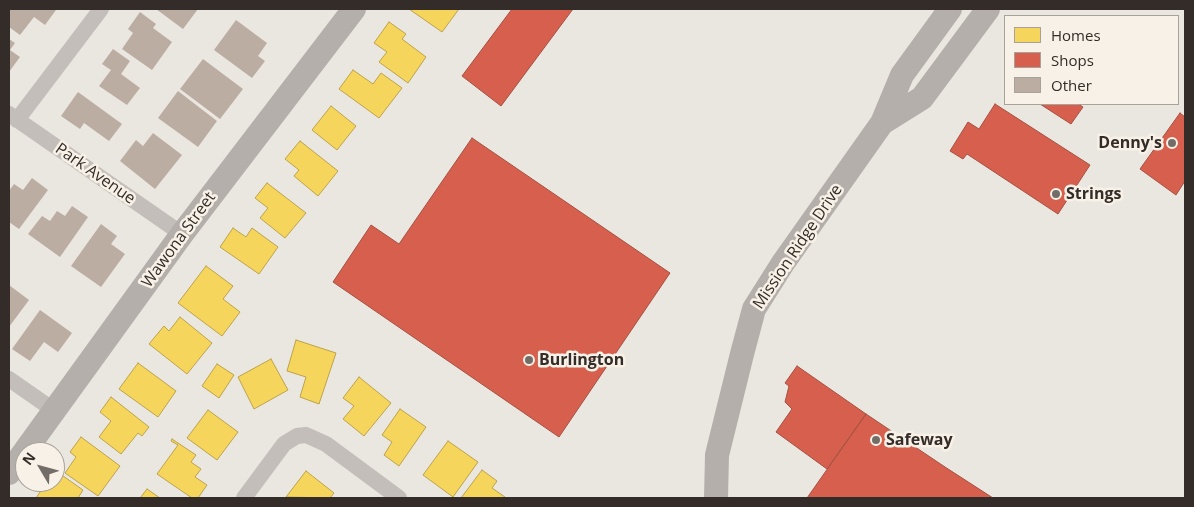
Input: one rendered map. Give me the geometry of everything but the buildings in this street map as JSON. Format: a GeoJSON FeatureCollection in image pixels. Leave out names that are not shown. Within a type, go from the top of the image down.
{"type":"FeatureCollection","features":[{"type":"Feature","properties":{"kind":"street"},"geometry":{"type":"LineString","coordinates":[[13,117],[102,9]]}},
{"type":"Feature","properties":{"kind":"street","name":"Wawona Street"},"geometry":{"type":"LineString","coordinates":[[9,474],[182,234],[354,9]]}},
{"type":"Feature","properties":{"kind":"street","name":"Mission Ridge Drive"},"geometry":{"type":"LineString","coordinates":[[716,498],[717,455],[754,309],[783,263],[882,123],[902,74],[950,9]]}},
{"type":"Feature","properties":{"kind":"street","name":"Mission Ridge Drive"},"geometry":{"type":"LineString","coordinates":[[882,123],[922,98],[988,9]]}},
{"type":"Feature","properties":{"kind":"street","name":"Park Avenue"},"geometry":{"type":"LineString","coordinates":[[13,117],[182,234]]}},
{"type":"Feature","properties":{"kind":"street"},"geometry":{"type":"LineString","coordinates":[[9,380],[55,410]]}},
{"type":"Feature","properties":{"kind":"street"},"geometry":{"type":"LineString","coordinates":[[244,498],[284,444],[297,436],[306,435],[326,444],[399,498]]}},
{"type":"Feature","properties":{"kind":"place","name":"Denny's"},"geometry":{"type":"Point","coordinates":[1172,143]}},
{"type":"Feature","properties":{"kind":"place","name":"Strings"},"geometry":{"type":"Point","coordinates":[1056,194]}},
{"type":"Feature","properties":{"kind":"place","name":"Burlington"},"geometry":{"type":"Point","coordinates":[529,360]}},
{"type":"Feature","properties":{"kind":"place","name":"Safeway"},"geometry":{"type":"Point","coordinates":[876,440]}}]}
